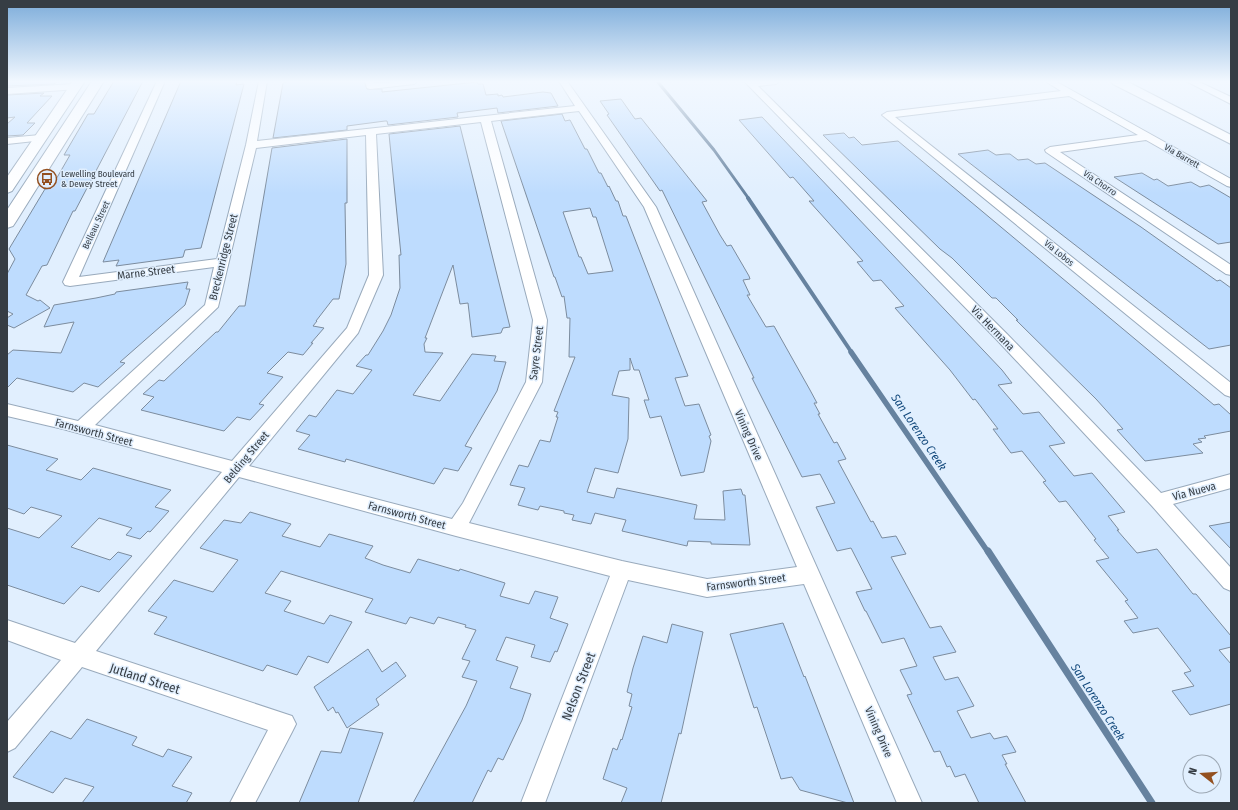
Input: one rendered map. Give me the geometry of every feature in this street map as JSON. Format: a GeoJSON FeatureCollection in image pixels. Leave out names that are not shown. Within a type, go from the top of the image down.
{"type":"FeatureCollection","features":[{"type":"Feature","properties":{"kind":"main road"},"geometry":{"type":"LineString","coordinates":[[7,188],[53,119]]}},
{"type":"Feature","properties":{"kind":"main road"},"geometry":{"type":"LineString","coordinates":[[7,223],[13,205],[72,119]]}},
{"type":"Feature","properties":{"kind":"main road"},"geometry":{"type":"LineString","coordinates":[[1190,119],[1231,140]]}},
{"type":"Feature","properties":{"kind":"street","name":"Belleau Street"},"geometry":{"type":"LineString","coordinates":[[70,282],[144,119]]}},
{"type":"Feature","properties":{"kind":"street","name":"Breckenridge Street"},"geometry":{"type":"LineString","coordinates":[[81,428],[211,307],[256,119]]}},
{"type":"Feature","properties":{"kind":"street"},"geometry":{"type":"LineString","coordinates":[[251,145],[479,119]]}},
{"type":"Feature","properties":{"kind":"street","name":"Sayre Street"},"geometry":{"type":"LineString","coordinates":[[456,528],[469,508],[534,382],[540,320],[486,119]]}},
{"type":"Feature","properties":{"kind":"street","name":"Vining Drive"},"geometry":{"type":"LineString","coordinates":[[589,119],[650,207],[910,803]]}},
{"type":"Feature","properties":{"kind":"street","name":"Via Hermana"},"geometry":{"type":"LineString","coordinates":[[785,119],[1002,338],[1158,501],[1231,582]]}},
{"type":"Feature","properties":{"kind":"street","name":"Via Lobos"},"geometry":{"type":"LineString","coordinates":[[892,119],[1231,391]]}},
{"type":"Feature","properties":{"kind":"street","name":"Via Barrett"},"geometry":{"type":"LineString","coordinates":[[1115,119],[1231,184]]}},
{"type":"Feature","properties":{"kind":"street","name":"Belding Street"},"geometry":{"type":"LineString","coordinates":[[7,740],[236,470],[352,330],[376,275],[371,131]]}},
{"type":"Feature","properties":{"kind":"street","name":"Via Chorro"},"geometry":{"type":"LineString","coordinates":[[1147,137],[1050,150],[1231,271]]}},
{"type":"Feature","properties":{"kind":"street"},"geometry":{"type":"LineString","coordinates":[[7,141],[40,138]]}},
{"type":"Feature","properties":{"kind":"street","name":"Marne Street"},"geometry":{"type":"LineString","coordinates":[[70,282],[222,262]]}},
{"type":"Feature","properties":{"kind":"street","name":"Farnsworth Street"},"geometry":{"type":"LineString","coordinates":[[7,410],[81,428],[456,528],[622,570],[707,588],[810,574]]}},
{"type":"Feature","properties":{"kind":"street","name":"Via Nueva"},"geometry":{"type":"LineString","coordinates":[[1158,501],[1231,481]]}},
{"type":"Feature","properties":{"kind":"street","name":"Nelson Street"},"geometry":{"type":"LineString","coordinates":[[533,803],[622,570]]}},
{"type":"Feature","properties":{"kind":"street","name":"Jutland Street"},"geometry":{"type":"LineString","coordinates":[[7,630],[78,656],[284,724],[242,803]]}},
{"type":"Feature","properties":{"kind":"building"},"geometry":{"type":"Polygon","coordinates":[[[13,119],[31,119],[27,123],[35,123],[23,135],[7,136],[7,124],[13,119]]]}},
{"type":"Feature","properties":{"kind":"building"},"geometry":{"type":"Polygon","coordinates":[[[85,119],[123,119],[75,211],[73,211],[47,265],[42,266],[26,295],[38,301],[40,300],[50,308],[14,328],[7,325],[7,318],[13,314],[7,311],[7,274],[15,259],[9,249],[45,189],[51,188],[70,155],[64,155],[85,119]]]}},
{"type":"Feature","properties":{"kind":"building"},"geometry":{"type":"Polygon","coordinates":[[[165,119],[235,119],[201,248],[185,250],[183,257],[116,266],[119,260],[103,262],[165,119]]]}},
{"type":"Feature","properties":{"kind":"building"},"geometry":{"type":"Polygon","coordinates":[[[276,119],[442,119],[388,125],[387,121],[385,121],[347,126],[347,130],[273,138],[276,119]]]}},
{"type":"Feature","properties":{"kind":"building"},"geometry":{"type":"Polygon","coordinates":[[[520,119],[570,120],[599,173],[601,173],[608,187],[609,186],[616,201],[618,201],[623,216],[626,216],[688,376],[675,378],[685,406],[699,404],[711,435],[709,436],[711,441],[704,472],[681,476],[661,416],[650,418],[644,400],[649,400],[639,370],[634,370],[630,358],[630,370],[619,371],[612,395],[629,398],[628,439],[618,473],[595,468],[587,492],[614,498],[617,488],[697,505],[694,519],[725,520],[723,491],[741,489],[743,495],[745,495],[750,545],[711,544],[711,542],[688,541],[687,546],[622,531],[626,520],[595,513],[591,524],[572,520],[574,515],[564,513],[564,511],[540,506],[538,510],[518,505],[525,488],[510,485],[519,465],[528,467],[540,440],[550,442],[558,417],[556,417],[558,412],[554,411],[575,357],[569,357],[570,318],[567,318],[564,296],[562,297],[501,121],[520,119]],[[590,208],[563,212],[579,257],[581,257],[588,274],[613,271],[596,217],[593,217],[590,208]]]}},
{"type":"Feature","properties":{"kind":"building"},"geometry":{"type":"Polygon","coordinates":[[[610,119],[642,119],[707,201],[702,202],[720,235],[727,246],[731,245],[749,276],[750,279],[743,280],[750,295],[747,295],[766,327],[774,326],[810,390],[817,403],[814,403],[820,414],[818,414],[834,443],[837,442],[846,459],[838,461],[871,522],[873,521],[882,538],[896,536],[906,554],[891,557],[930,628],[941,626],[956,652],[933,657],[945,680],[958,677],[974,706],[957,711],[971,738],[990,733],[994,739],[1007,736],[1016,752],[1002,755],[1007,764],[1005,764],[1026,803],[979,803],[965,774],[955,777],[950,766],[947,767],[940,751],[934,752],[907,695],[912,694],[900,670],[917,666],[904,638],[882,643],[856,592],[872,589],[851,548],[837,551],[816,507],[835,503],[820,474],[802,477],[752,378],[754,378],[662,190],[660,191],[610,119]]]}},
{"type":"Feature","properties":{"kind":"building"},"geometry":{"type":"Polygon","coordinates":[[[764,119],[1002,370],[1012,383],[998,385],[1023,414],[1039,412],[1065,443],[1049,446],[1074,476],[1092,473],[1125,512],[1108,516],[1119,530],[1117,530],[1137,553],[1157,549],[1193,594],[1196,594],[1231,636],[1231,647],[1219,650],[1231,664],[1231,704],[1190,715],[1172,691],[1194,686],[1184,673],[1191,671],[1158,628],[1133,633],[1124,621],[1138,618],[1125,601],[1128,600],[1096,561],[1109,558],[1094,540],[1096,539],[1066,501],[1059,502],[1043,482],[1046,481],[1022,451],[1011,453],[993,429],[998,429],[975,399],[973,400],[950,370],[895,308],[904,306],[881,280],[873,281],[857,262],[863,261],[809,201],[814,201],[793,177],[790,178],[739,120],[764,119]]]}},
{"type":"Feature","properties":{"kind":"building"},"geometry":{"type":"Polygon","coordinates":[[[460,126],[510,327],[503,328],[501,333],[472,337],[468,303],[460,304],[453,265],[424,344],[425,352],[443,353],[413,395],[440,401],[472,354],[496,356],[494,361],[506,362],[497,391],[465,446],[472,448],[458,471],[444,468],[434,484],[346,459],[345,462],[298,449],[310,435],[296,431],[309,415],[316,417],[337,390],[353,394],[372,370],[356,366],[366,355],[368,355],[383,331],[391,315],[400,288],[399,255],[401,255],[389,134],[460,126]]]}},
{"type":"Feature","properties":{"kind":"building"},"geometry":{"type":"Polygon","coordinates":[[[844,133],[849,138],[854,137],[862,145],[898,141],[1214,405],[1219,404],[1231,415],[1231,431],[1204,436],[1206,438],[1198,439],[1202,442],[1193,444],[1203,453],[1145,461],[1117,430],[1123,429],[1096,399],[1016,320],[1018,320],[996,298],[992,298],[952,258],[940,249],[823,135],[844,133]]]}},
{"type":"Feature","properties":{"kind":"building"},"geometry":{"type":"Polygon","coordinates":[[[347,139],[347,203],[345,203],[346,264],[339,299],[333,299],[313,326],[324,328],[311,343],[313,343],[303,355],[288,352],[267,373],[283,377],[259,404],[264,405],[250,420],[237,417],[224,431],[141,410],[154,397],[143,394],[159,380],[164,381],[216,332],[218,332],[239,306],[245,306],[272,148],[347,139]]]}},
{"type":"Feature","properties":{"kind":"building"},"geometry":{"type":"Polygon","coordinates":[[[988,150],[996,155],[1010,154],[1018,160],[1028,159],[1036,164],[1045,163],[1141,227],[1217,281],[1220,280],[1231,288],[1231,345],[1209,349],[958,154],[988,150]]]}},
{"type":"Feature","properties":{"kind":"building"},"geometry":{"type":"Polygon","coordinates":[[[1142,173],[1154,180],[1157,179],[1168,186],[1191,182],[1200,187],[1209,185],[1231,198],[1231,242],[1218,244],[1114,177],[1142,173]]]}},
{"type":"Feature","properties":{"kind":"building"},"geometry":{"type":"Polygon","coordinates":[[[188,282],[186,289],[190,289],[185,305],[120,362],[125,363],[98,387],[84,383],[73,392],[17,378],[7,388],[7,355],[13,350],[61,353],[74,322],[44,327],[54,305],[96,298],[115,294],[116,292],[188,282]]]}},
{"type":"Feature","properties":{"kind":"building"},"geometry":{"type":"Polygon","coordinates":[[[7,445],[58,459],[46,470],[81,480],[93,468],[171,490],[155,507],[169,511],[150,532],[148,531],[140,539],[126,535],[132,528],[99,518],[71,547],[110,560],[118,552],[132,556],[99,592],[81,586],[64,604],[7,585],[7,528],[39,538],[62,516],[31,507],[24,514],[7,508],[7,445]]]}},
{"type":"Feature","properties":{"kind":"building"},"geometry":{"type":"Polygon","coordinates":[[[250,512],[291,524],[282,536],[320,547],[329,534],[373,546],[365,558],[410,573],[418,559],[459,571],[460,569],[505,583],[500,596],[529,604],[535,591],[558,597],[550,618],[568,624],[557,652],[555,651],[550,662],[531,657],[535,645],[506,637],[496,660],[518,667],[510,688],[531,694],[522,720],[503,760],[498,758],[491,772],[488,770],[472,803],[413,803],[466,706],[477,681],[462,677],[470,661],[462,659],[476,630],[465,627],[466,625],[438,617],[434,624],[410,617],[406,624],[365,612],[373,599],[281,571],[265,593],[291,601],[284,611],[324,624],[330,615],[352,622],[328,663],[308,656],[297,675],[267,665],[263,671],[154,634],[167,617],[148,611],[174,580],[213,592],[238,560],[200,548],[224,520],[241,523],[250,512]]]}},
{"type":"Feature","properties":{"kind":"building"},"geometry":{"type":"Polygon","coordinates":[[[1231,522],[1231,549],[1209,526],[1231,522]]]}},
{"type":"Feature","properties":{"kind":"building"},"geometry":{"type":"Polygon","coordinates":[[[783,623],[854,803],[848,803],[800,790],[792,777],[781,779],[757,707],[754,708],[730,634],[783,623]]]}},
{"type":"Feature","properties":{"kind":"building"},"geometry":{"type":"Polygon","coordinates":[[[672,624],[703,632],[681,734],[679,733],[661,803],[621,803],[627,788],[603,779],[613,748],[617,750],[621,739],[622,740],[632,707],[629,706],[632,694],[627,692],[633,668],[643,636],[667,643],[672,624]]]}},
{"type":"Feature","properties":{"kind":"building"},"geometry":{"type":"Polygon","coordinates":[[[368,649],[382,672],[396,662],[406,676],[376,699],[379,705],[347,728],[338,712],[336,713],[333,707],[328,711],[314,687],[368,649]]]}},
{"type":"Feature","properties":{"kind":"building"},"geometry":{"type":"Polygon","coordinates":[[[87,719],[137,737],[132,745],[163,757],[168,749],[192,757],[172,786],[192,793],[186,803],[82,803],[94,787],[65,778],[53,793],[13,777],[51,731],[71,739],[87,719]]]}},
{"type":"Feature","properties":{"kind":"building"},"geometry":{"type":"Polygon","coordinates":[[[350,728],[383,733],[358,803],[299,803],[321,751],[341,753],[350,728]]]}},
{"type":"Feature","properties":{"kind":"waterway","name":"San Lorenzo Creek"},"geometry":{"type":"LineString","coordinates":[[688,119],[714,150],[749,199]]}},
{"type":"Feature","properties":{"kind":"waterway","name":"San Lorenzo Creek"},"geometry":{"type":"LineString","coordinates":[[748,198],[852,353]]}},
{"type":"Feature","properties":{"kind":"waterway","name":"San Lorenzo Creek"},"geometry":{"type":"LineString","coordinates":[[851,352],[988,552]]}},
{"type":"Feature","properties":{"kind":"waterway","name":"San Lorenzo Creek"},"geometry":{"type":"LineString","coordinates":[[988,551],[1152,803]]}},
{"type":"Feature","properties":{"kind":"place","name":"Lewelling Boulevard & Dewey Street"},"geometry":{"type":"Point","coordinates":[47,179]}}]}
